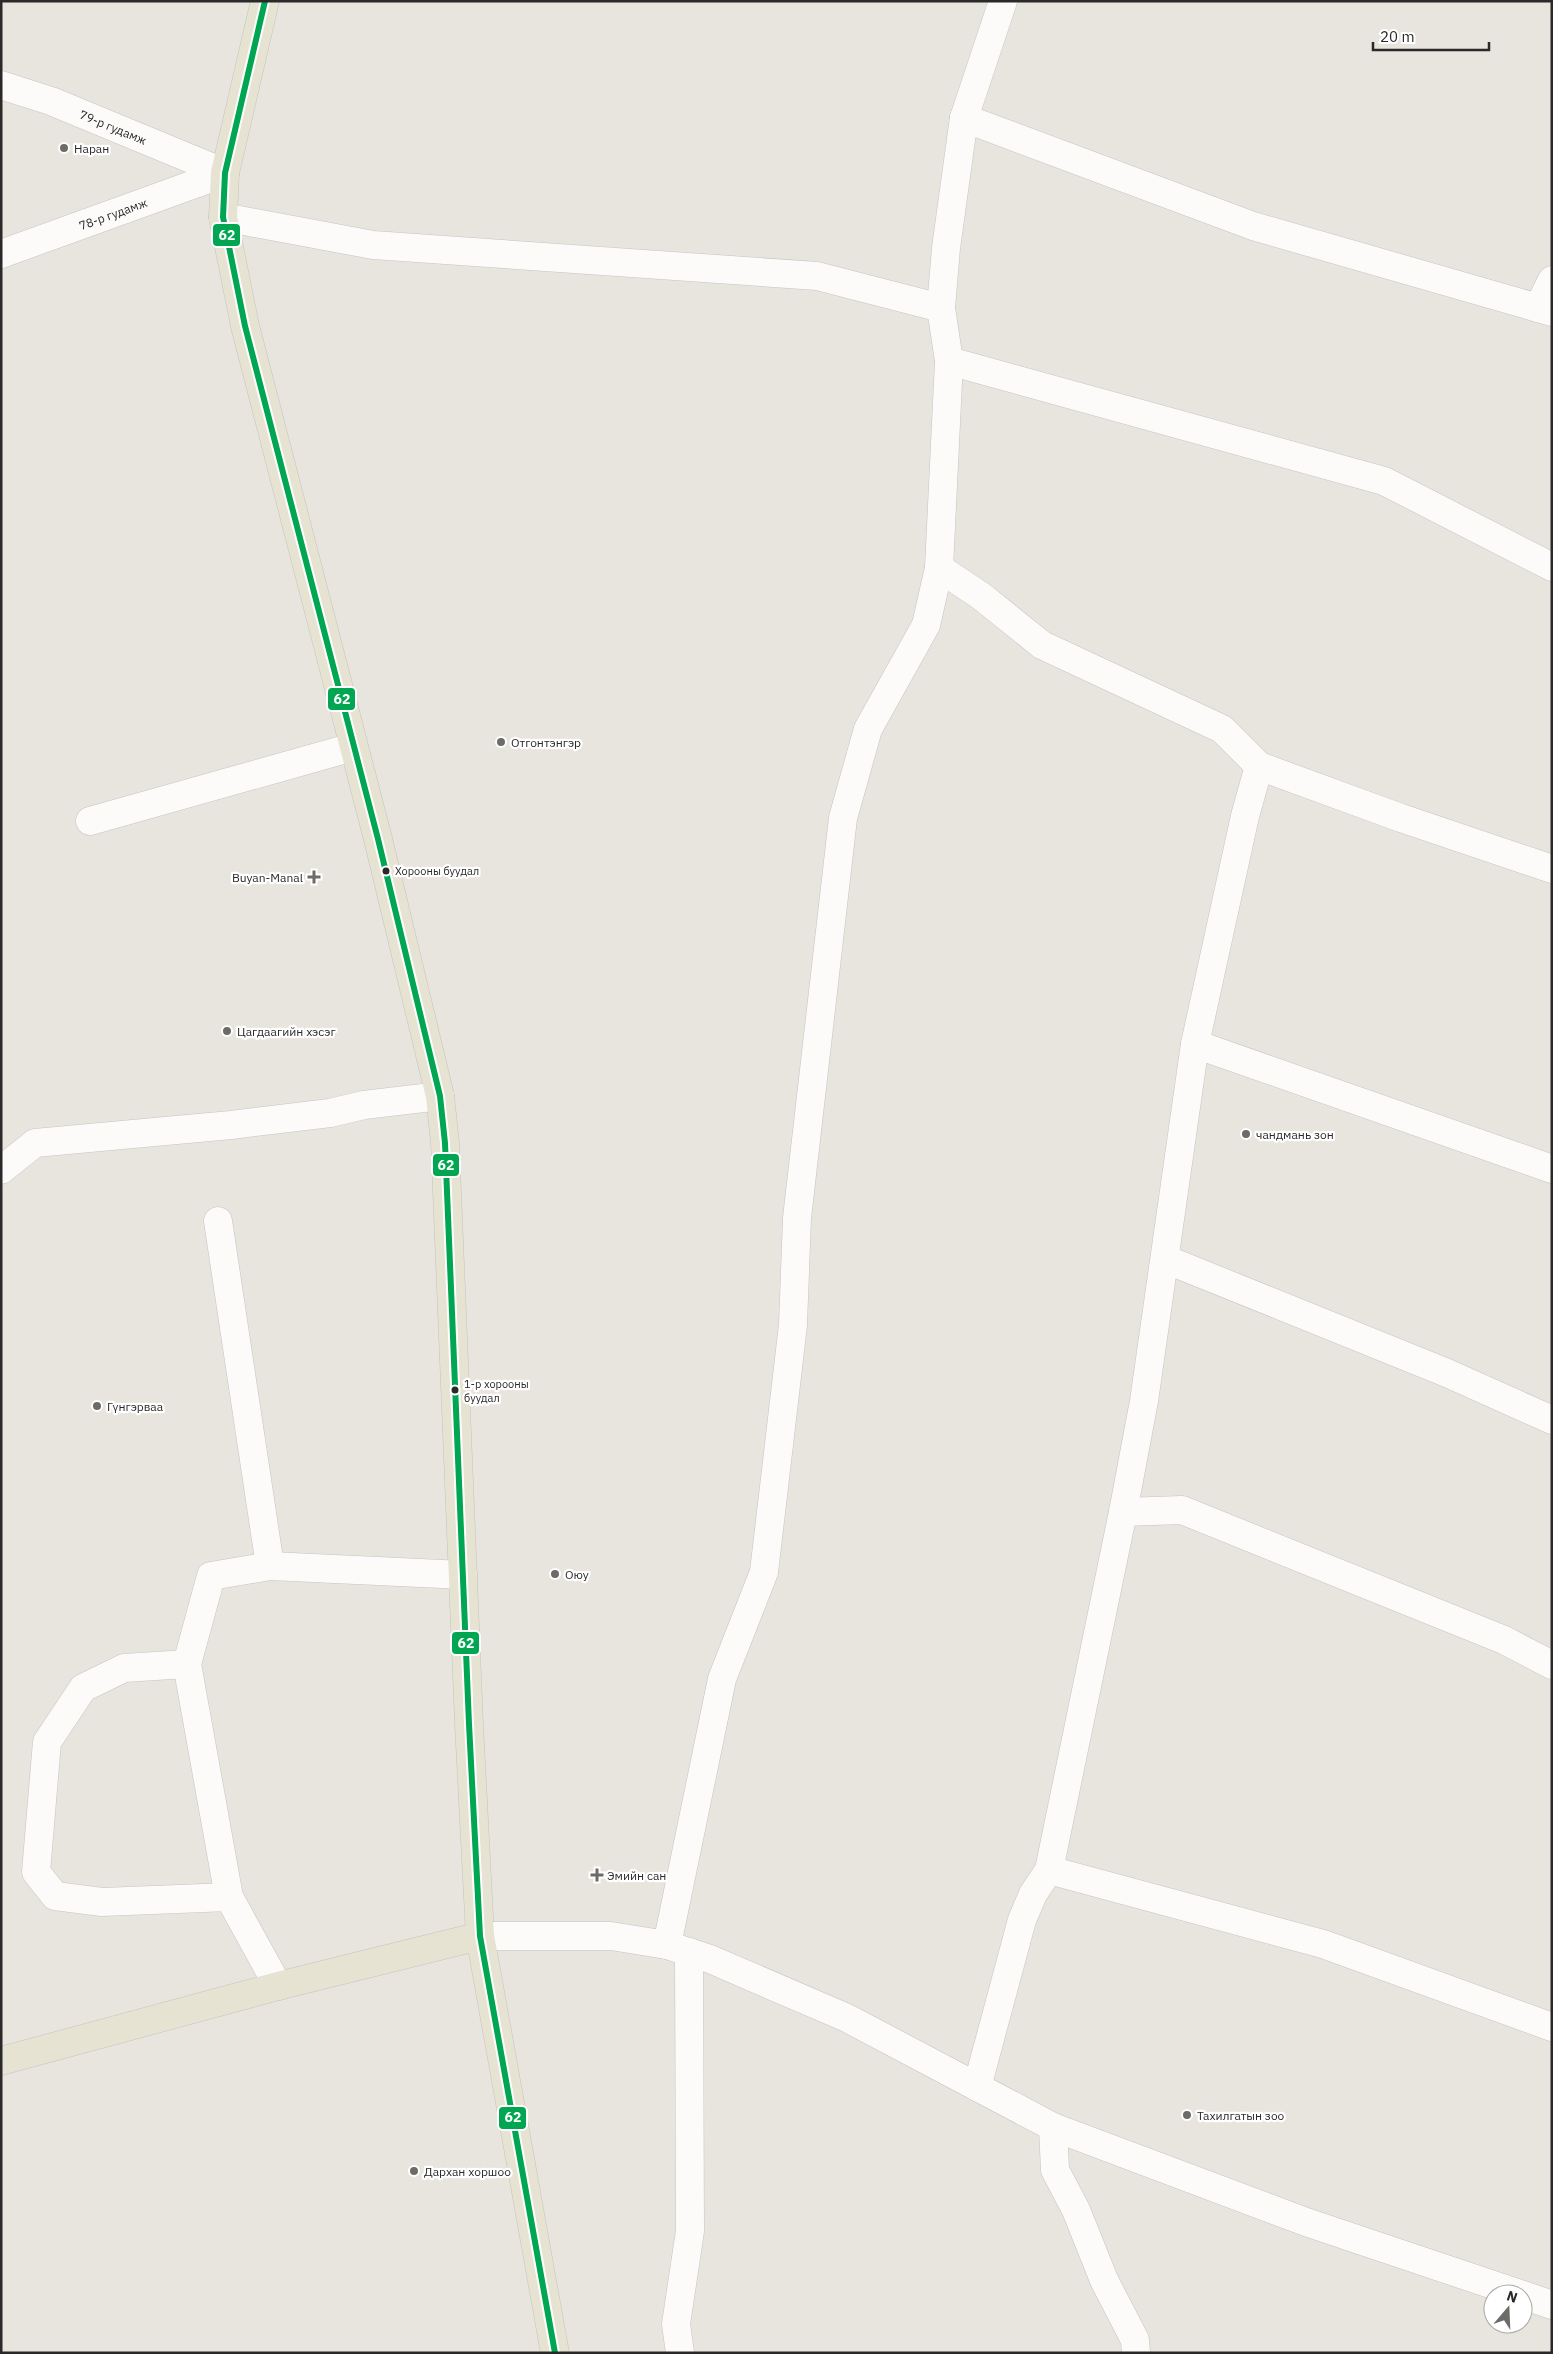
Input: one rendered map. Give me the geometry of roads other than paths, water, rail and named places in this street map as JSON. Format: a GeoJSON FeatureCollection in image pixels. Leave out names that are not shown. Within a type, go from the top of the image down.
{"type":"FeatureCollection","features":[{"type":"Feature","properties":{"kind":"main road"},"geometry":{"type":"LineString","coordinates":[[265,1],[225,173],[223,217],[244,326],[354,747],[440,1096],[446,1143],[463,1575],[480,1936],[556,2353]]}},
{"type":"Feature","properties":{"kind":"main road"},"geometry":{"type":"LineString","coordinates":[[1,2061],[278,1986],[480,1936]]}},
{"type":"Feature","properties":{"kind":"street"},"geometry":{"type":"LineString","coordinates":[[680,2353],[676,2324],[690,2231],[678,1949],[722,1679],[764,1572],[793,1325],[797,1218],[843,818],[868,729],[926,624],[939,568],[949,361],[941,308],[946,248],[964,118],[1003,1]]}},
{"type":"Feature","properties":{"kind":"street","name":"79-р гудамж"},"geometry":{"type":"LineString","coordinates":[[1,85],[51,101],[225,173]]}},
{"type":"Feature","properties":{"kind":"street"},"geometry":{"type":"LineString","coordinates":[[964,118],[1253,226],[1545,310],[1552,280]]}},
{"type":"Feature","properties":{"kind":"street","name":"78-р гудамж"},"geometry":{"type":"LineString","coordinates":[[1,254],[225,173]]}},
{"type":"Feature","properties":{"kind":"street"},"geometry":{"type":"LineString","coordinates":[[223,217],[373,246],[817,276],[941,308]]}},
{"type":"Feature","properties":{"kind":"street"},"geometry":{"type":"LineString","coordinates":[[949,361],[1384,480],[1552,567]]}},
{"type":"Feature","properties":{"kind":"street"},"geometry":{"type":"LineString","coordinates":[[939,568],[981,596],[1042,644],[1222,729],[1259,766],[1401,818],[1552,869]]}},
{"type":"Feature","properties":{"kind":"street"},"geometry":{"type":"LineString","coordinates":[[90,821],[354,747]]}},
{"type":"Feature","properties":{"kind":"street"},"geometry":{"type":"LineString","coordinates":[[977,2087],[1022,1920],[1033,1894],[1049,1870],[1144,1401],[1196,1044],[1245,816],[1259,766]]}},
{"type":"Feature","properties":{"kind":"street"},"geometry":{"type":"LineString","coordinates":[[1196,1044],[1552,1169]]}},
{"type":"Feature","properties":{"kind":"street"},"geometry":{"type":"LineString","coordinates":[[1,1170],[35,1144],[230,1125],[330,1113],[364,1104],[440,1096]]}},
{"type":"Feature","properties":{"kind":"street"},"geometry":{"type":"LineString","coordinates":[[218,1221],[270,1566]]}},
{"type":"Feature","properties":{"kind":"street"},"geometry":{"type":"LineString","coordinates":[[1165,1259],[1447,1373],[1552,1420]]}},
{"type":"Feature","properties":{"kind":"street"},"geometry":{"type":"LineString","coordinates":[[1123,1512],[1182,1510],[1504,1640],[1552,1665]]}},
{"type":"Feature","properties":{"kind":"street"},"geometry":{"type":"LineString","coordinates":[[278,1986],[229,1897],[187,1664],[211,1576],[270,1566],[463,1575]]}},
{"type":"Feature","properties":{"kind":"street"},"geometry":{"type":"LineString","coordinates":[[187,1664],[124,1668],[83,1688],[47,1742],[36,1872],[55,1896],[102,1902],[229,1897]]}},
{"type":"Feature","properties":{"kind":"street"},"geometry":{"type":"LineString","coordinates":[[1049,1870],[1324,1944],[1552,2027]]}},
{"type":"Feature","properties":{"kind":"street"},"geometry":{"type":"LineString","coordinates":[[480,1936],[611,1936],[678,1949],[729,1966],[847,2018],[1053,2127],[1306,2222],[1489,2284]]}},
{"type":"Feature","properties":{"kind":"street"},"geometry":{"type":"LineString","coordinates":[[1053,2127],[1055,2170],[1076,2210],[1104,2280],[1136,2340],[1136,2353]]}},
{"type":"Feature","properties":{"kind":"street"},"geometry":{"type":"LineString","coordinates":[[1533,2299],[1552,2305]]}},
{"type":"Feature","properties":{"kind":"place","name":"Наран"},"geometry":{"type":"Point","coordinates":[64,148]}},
{"type":"Feature","properties":{"kind":"place","name":"Отгонтэнгэр"},"geometry":{"type":"Point","coordinates":[501,742]}},
{"type":"Feature","properties":{"kind":"place","name":"Хорооны буудал"},"geometry":{"type":"Point","coordinates":[386,871]}},
{"type":"Feature","properties":{"kind":"place","name":"Buyan-Manal"},"geometry":{"type":"Point","coordinates":[314,877]}},
{"type":"Feature","properties":{"kind":"place","name":"Цагдаагийн хэсэг"},"geometry":{"type":"Point","coordinates":[227,1031]}},
{"type":"Feature","properties":{"kind":"place","name":"чандмань зон"},"geometry":{"type":"Point","coordinates":[1246,1134]}},
{"type":"Feature","properties":{"kind":"place","name":"1-р хорооны буудал"},"geometry":{"type":"Point","coordinates":[455,1390]}},
{"type":"Feature","properties":{"kind":"place","name":"Гүнгэрваа"},"geometry":{"type":"Point","coordinates":[97,1406]}},
{"type":"Feature","properties":{"kind":"place","name":"Оюу"},"geometry":{"type":"Point","coordinates":[555,1574]}},
{"type":"Feature","properties":{"kind":"place","name":"Эмийн сан"},"geometry":{"type":"Point","coordinates":[597,1875]}},
{"type":"Feature","properties":{"kind":"place","name":"Тахилгатын зоо"},"geometry":{"type":"Point","coordinates":[1187,2115]}},
{"type":"Feature","properties":{"kind":"place","name":"Дархан хоршоо"},"geometry":{"type":"Point","coordinates":[414,2171]}}]}
